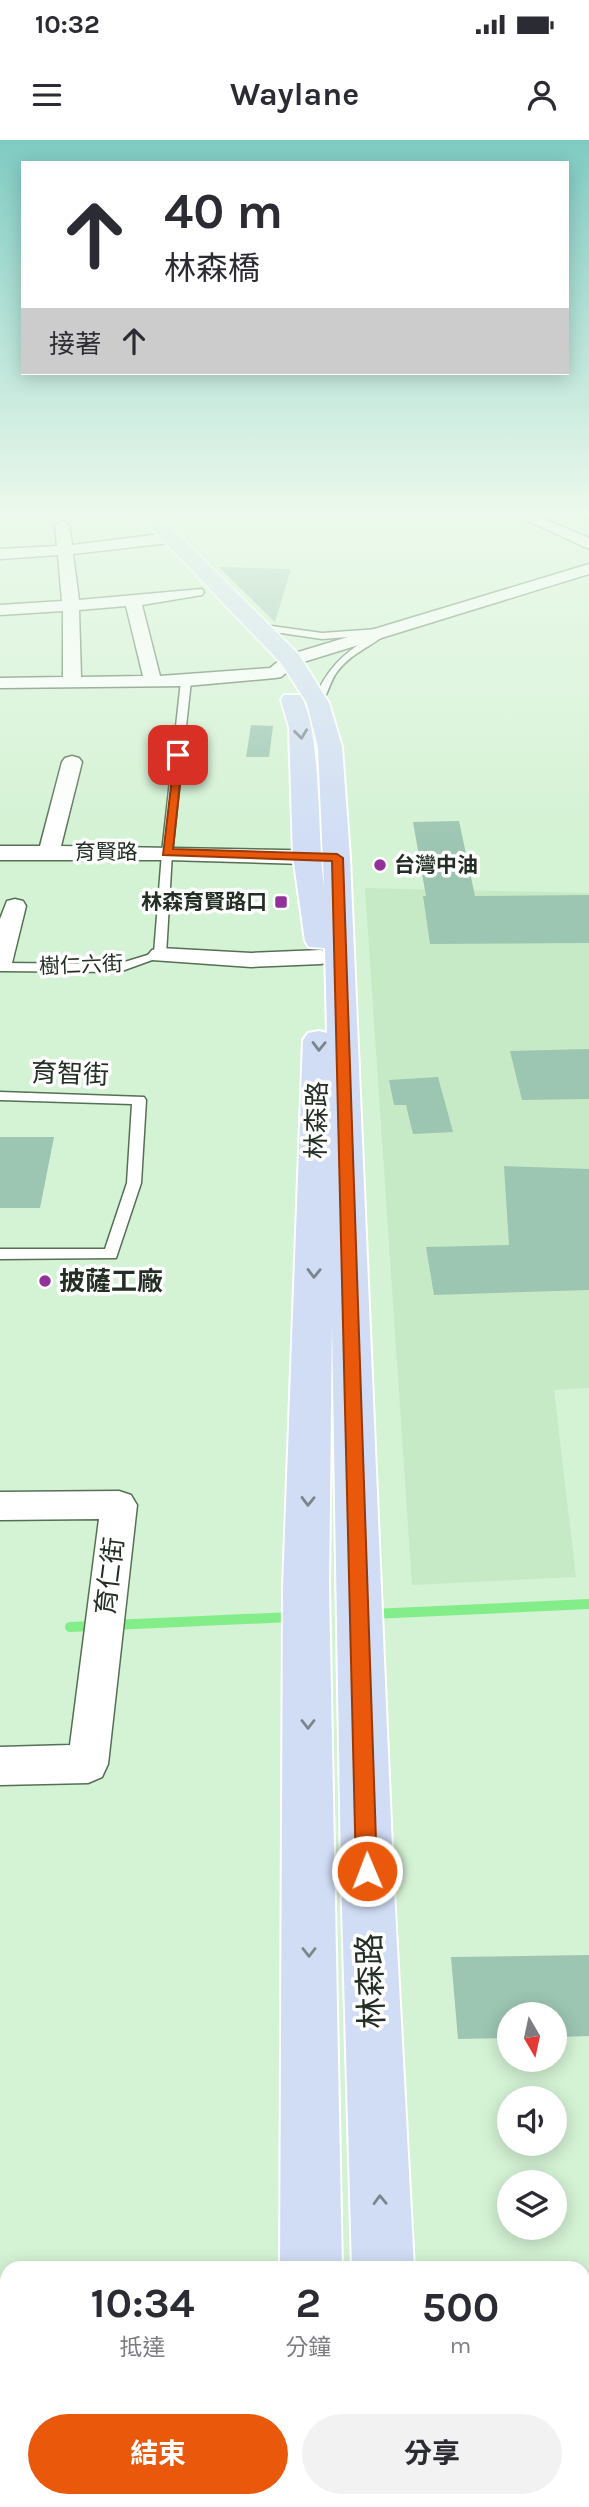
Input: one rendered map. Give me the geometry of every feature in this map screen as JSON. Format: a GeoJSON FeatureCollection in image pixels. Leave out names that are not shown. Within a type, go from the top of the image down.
{"type":"FeatureCollection","features":[{"type":"Feature","properties":{"kind":"main road","name":"林森路"},"geometry":{"type":"LineString","coordinates":[[236,622],[251,641],[283,666],[318,703],[330,747],[322,857],[306,1587],[311,2261]]}},
{"type":"Feature","properties":{"kind":"main road","name":"林森路"},"geometry":{"type":"LineString","coordinates":[[283,666],[301,727],[322,857],[355,1385],[357,1583],[383,2261]]}},
{"type":"Feature","properties":{"kind":"street"},"geometry":{"type":"LineString","coordinates":[[71,622],[72,682]]}},
{"type":"Feature","properties":{"kind":"street"},"geometry":{"type":"LineString","coordinates":[[138,622],[153,682]]}},
{"type":"Feature","properties":{"kind":"street"},"geometry":{"type":"LineString","coordinates":[[0,683],[187,681],[283,666],[415,622]]}},
{"type":"Feature","properties":{"kind":"street"},"geometry":{"type":"LineString","coordinates":[[49,852],[72,762]]}},
{"type":"Feature","properties":{"kind":"street","name":"育賢路"},"geometry":{"type":"LineString","coordinates":[[0,853],[322,857]]}},
{"type":"Feature","properties":{"kind":"street"},"geometry":{"type":"LineString","coordinates":[[0,965],[15,906]]}},
{"type":"Feature","properties":{"kind":"street","name":"樹仁六街"},"geometry":{"type":"LineString","coordinates":[[160,955],[251,960],[321,957]]}},
{"type":"Feature","properties":{"kind":"street","name":"育仁街"},"geometry":{"type":"LineString","coordinates":[[0,1506],[119,1505],[88,1764],[0,1766]]}},
{"type":"Feature","properties":{"kind":"lane"},"geometry":{"type":"LineString","coordinates":[[251,641],[390,630]]}},
{"type":"Feature","properties":{"kind":"lane"},"geometry":{"type":"LineString","coordinates":[[318,703],[323,683],[336,665],[352,650],[390,630]]}},
{"type":"Feature","properties":{"kind":"lane","name":"樹仁六街"},"geometry":{"type":"LineString","coordinates":[[0,965],[119,968],[160,955],[167,853],[187,681]]}},
{"type":"Feature","properties":{"kind":"lane","name":"育智街"},"geometry":{"type":"LineString","coordinates":[[0,1096],[139,1100],[134,1183],[111,1254],[0,1254]]}},
{"type":"Feature","properties":{"kind":"shaded area"},"geometry":{"type":"Polygon","coordinates":[[[365,888],[589,893],[589,1388],[554,1390],[576,1577],[412,1585],[365,888]]]}},
{"type":"Feature","properties":{"kind":"building"},"geometry":{"type":"Polygon","coordinates":[[[251,725],[273,726],[269,757],[246,757],[251,725]]]}},
{"type":"Feature","properties":{"kind":"building"},"geometry":{"type":"Polygon","coordinates":[[[459,821],[475,896],[589,895],[589,943],[430,944],[423,896],[426,896],[413,822],[459,821]]]}},
{"type":"Feature","properties":{"kind":"building"},"geometry":{"type":"Polygon","coordinates":[[[589,1049],[589,1099],[522,1100],[510,1051],[589,1049]]]}},
{"type":"Feature","properties":{"kind":"building"},"geometry":{"type":"Polygon","coordinates":[[[438,1077],[453,1132],[413,1134],[406,1105],[394,1105],[389,1080],[438,1077]]]}},
{"type":"Feature","properties":{"kind":"building"},"geometry":{"type":"Polygon","coordinates":[[[0,1137],[54,1137],[40,1208],[0,1208],[0,1137]]]}},
{"type":"Feature","properties":{"kind":"building"},"geometry":{"type":"Polygon","coordinates":[[[504,1166],[589,1169],[589,1290],[434,1295],[426,1247],[509,1245],[504,1166]]]}},
{"type":"Feature","properties":{"kind":"building"},"geometry":{"type":"Polygon","coordinates":[[[589,1955],[589,2036],[567,2037],[567,2002],[497,2002],[497,2038],[458,2039],[451,1957],[589,1955]]]}},
{"type":"Feature","properties":{"kind":"waterway"},"geometry":{"type":"LineString","coordinates":[[372,1614],[589,1604]]}},
{"type":"Feature","properties":{"kind":"waterway"},"geometry":{"type":"LineString","coordinates":[[113,1625],[292,1617]]}},
{"type":"Feature","properties":{"kind":"waterway"},"geometry":{"type":"LineString","coordinates":[[70,1627],[93,1626]]}},
{"type":"Feature","properties":{"kind":"place","name":"台灣中油"},"geometry":{"type":"Point","coordinates":[380,865]}},
{"type":"Feature","properties":{"kind":"place","name":"林森育賢路口"},"geometry":{"type":"Point","coordinates":[281,902]}},
{"type":"Feature","properties":{"kind":"place","name":"披薩工廠"},"geometry":{"type":"Point","coordinates":[45,1281]}},
{"type":"Feature","properties":{"kind":"route"},"geometry":{"type":"LineString","coordinates":[[178,755],[167,853],[337,858],[355,1385],[357,1583],[367,1871]]}}]}
